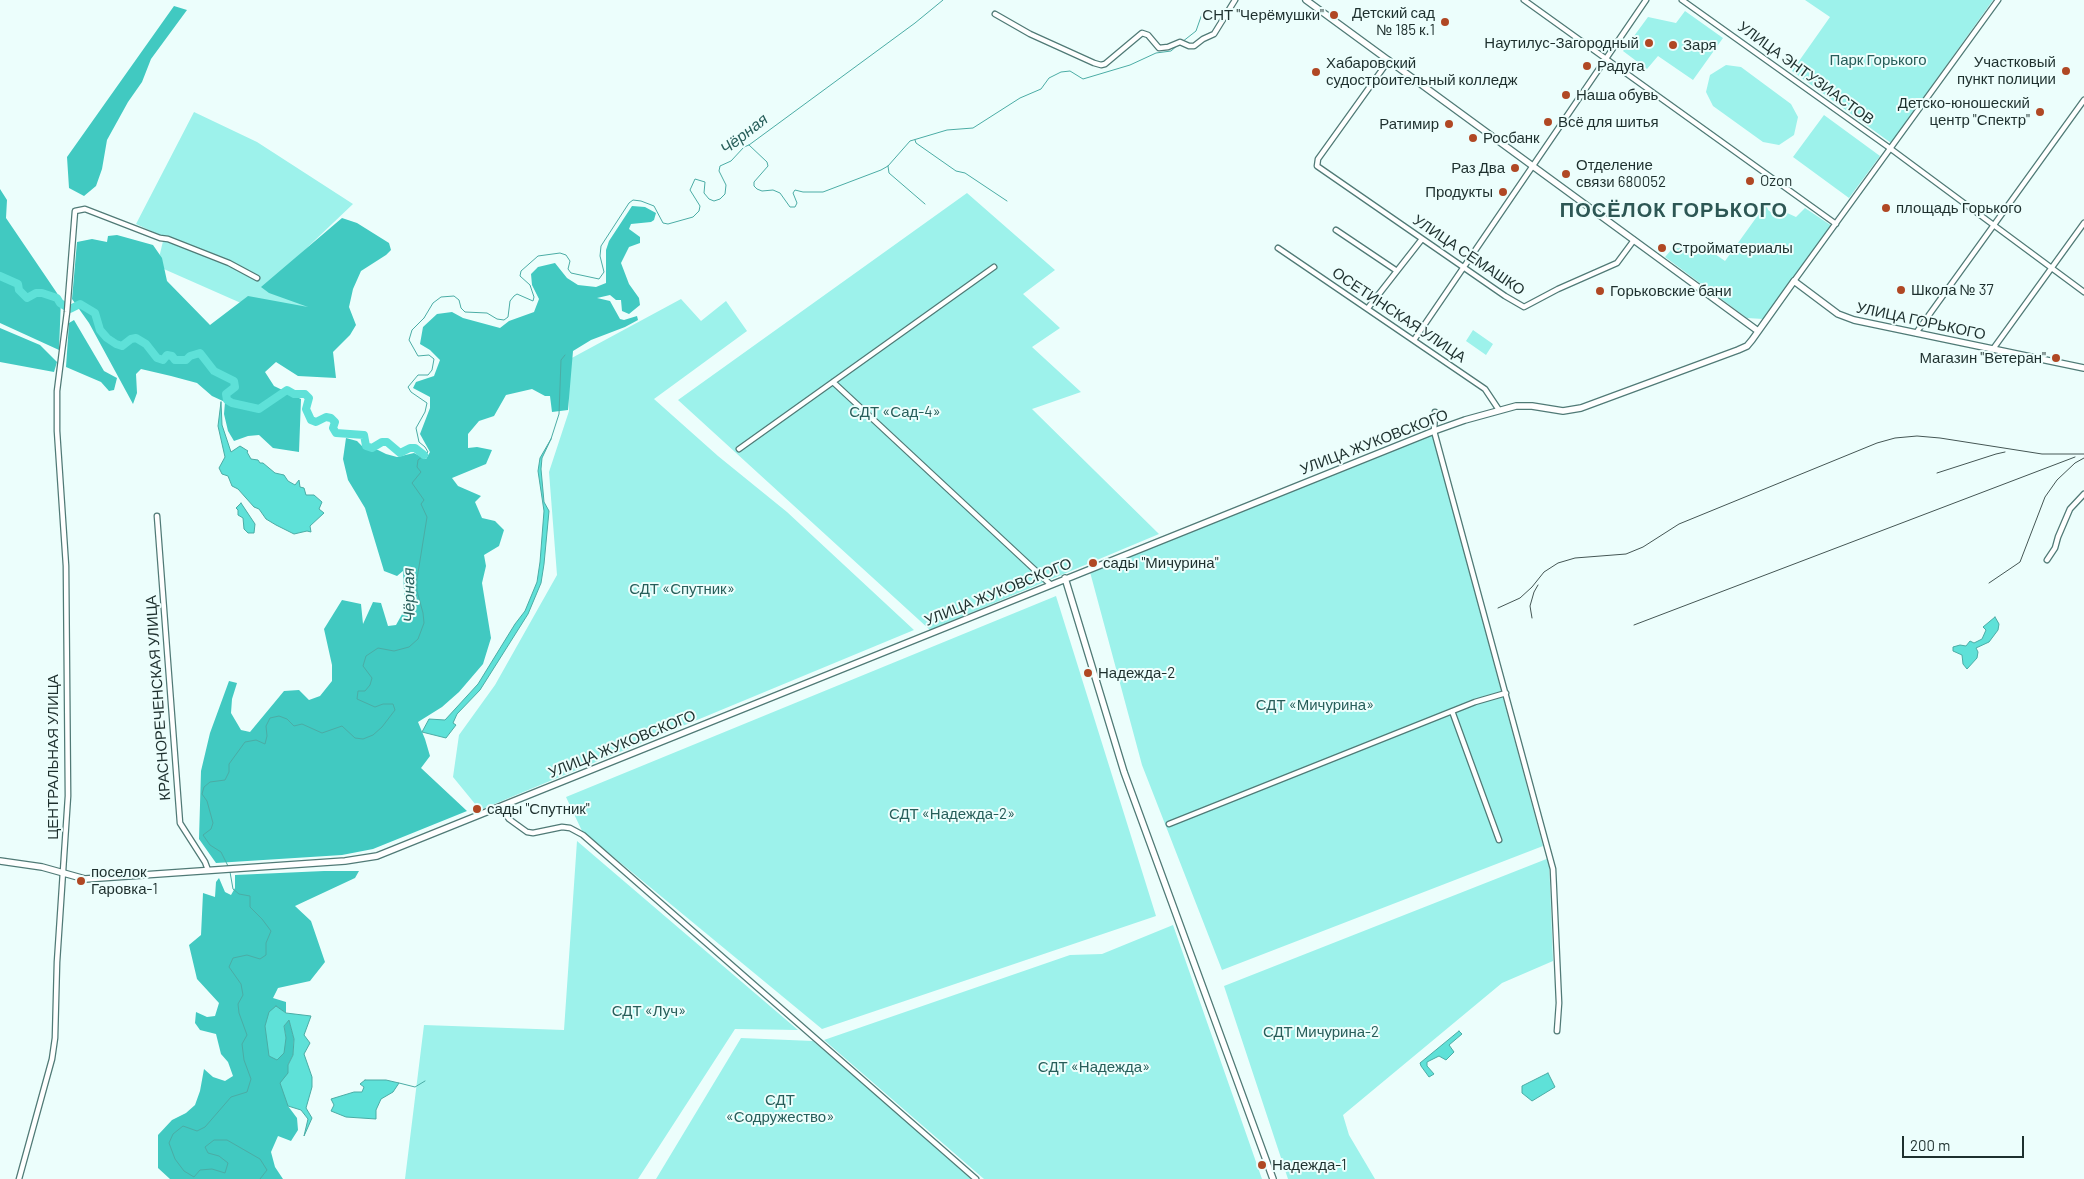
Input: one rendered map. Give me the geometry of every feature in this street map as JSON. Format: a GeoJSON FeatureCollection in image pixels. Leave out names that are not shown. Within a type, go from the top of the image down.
{"type":"FeatureCollection","features":[{"type":"Feature","properties":{"kind":"main road"},"geometry":{"type":"LineString","coordinates":[[1306,0],[1758,331],[1794,281]]}},
{"type":"Feature","properties":{"kind":"main road","name":"УЛИЦА ГОРЬКОГО"},"geometry":{"type":"LineString","coordinates":[[1794,281],[1838,314],[1854,320],[2084,367]]}},
{"type":"Feature","properties":{"kind":"main road","name":"УЛИЦА ЖУКОВСКОГО"},"geometry":{"type":"LineString","coordinates":[[0,861],[42,867],[85,879],[345,861],[377,856],[1434,431],[1499,410],[1524,406],[1563,411],[1581,408],[1738,350],[1747,346],[1758,331]]}},
{"type":"Feature","properties":{"kind":"main road"},"geometry":{"type":"LineString","coordinates":[[1065,578],[1124,772],[1273,1179]]}},
{"type":"Feature","properties":{"kind":"street"},"geometry":{"type":"LineString","coordinates":[[995,14],[1030,34],[1099,65],[1105,64],[1142,33],[1148,35],[1159,48],[1168,47],[1180,42],[1194,46],[1214,34],[1222,24],[1225,14],[1235,0]]}},
{"type":"Feature","properties":{"kind":"street"},"geometry":{"type":"LineString","coordinates":[[1524,0],[1836,224]]}},
{"type":"Feature","properties":{"kind":"street"},"geometry":{"type":"LineString","coordinates":[[1414,340],[1646,0]]}},
{"type":"Feature","properties":{"kind":"street","name":"УЛИЦА ЭНТУЗИАСТОВ"},"geometry":{"type":"LineString","coordinates":[[1682,0],[1891,149],[2084,292]]}},
{"type":"Feature","properties":{"kind":"street"},"geometry":{"type":"LineString","coordinates":[[1794,281],[1998,0]]}},
{"type":"Feature","properties":{"kind":"street","name":"УЛИЦА СЕМАШКО"},"geometry":{"type":"LineString","coordinates":[[1388,60],[1318,159],[1317,166],[1505,296],[1524,306],[1617,263],[1634,240]]}},
{"type":"Feature","properties":{"kind":"street"},"geometry":{"type":"LineString","coordinates":[[1916,333],[2084,100]]}},
{"type":"Feature","properties":{"kind":"street","name":"ЦЕНТРАЛЬНАЯ УЛИЦА"},"geometry":{"type":"LineString","coordinates":[[19,1179],[54,1049],[62,873],[68,796],[66,566],[57,431],[57,391],[68,303],[75,211],[86,209],[222,260],[257,278]]}},
{"type":"Feature","properties":{"kind":"street"},"geometry":{"type":"LineString","coordinates":[[1993,349],[2084,223]]}},
{"type":"Feature","properties":{"kind":"street"},"geometry":{"type":"LineString","coordinates":[[1336,230],[1397,271]]}},
{"type":"Feature","properties":{"kind":"street"},"geometry":{"type":"LineString","coordinates":[[1368,308],[1422,239]]}},
{"type":"Feature","properties":{"kind":"street","name":"ОСЕТИНСКАЯ УЛИЦА"},"geometry":{"type":"LineString","coordinates":[[1278,248],[1485,389],[1499,410]]}},
{"type":"Feature","properties":{"kind":"street"},"geometry":{"type":"LineString","coordinates":[[739,449],[994,267]]}},
{"type":"Feature","properties":{"kind":"street"},"geometry":{"type":"LineString","coordinates":[[833,382],[1050,584]]}},
{"type":"Feature","properties":{"kind":"street"},"geometry":{"type":"LineString","coordinates":[[1435,412],[1434,431],[1553,869],[1559,1003],[1556,1031]]}},
{"type":"Feature","properties":{"kind":"street"},"geometry":{"type":"LineString","coordinates":[[2047,560],[2055,548],[2070,509],[2084,494]]}},
{"type":"Feature","properties":{"kind":"street","name":"КРАСНОРЕЧЕНСКАЯ УЛИЦА"},"geometry":{"type":"LineString","coordinates":[[157,516],[180,823],[205,862],[208,870]]}},
{"type":"Feature","properties":{"kind":"street"},"geometry":{"type":"LineString","coordinates":[[1169,824],[1452,711],[1506,692]]}},
{"type":"Feature","properties":{"kind":"street"},"geometry":{"type":"LineString","coordinates":[[1452,711],[1498,840]]}},
{"type":"Feature","properties":{"kind":"street"},"geometry":{"type":"LineString","coordinates":[[501,807],[509,819],[527,832],[534,833],[562,827],[570,828],[583,835],[976,1179]]}},
{"type":"Feature","properties":{"kind":"green space","name":"Парк Горького"},"geometry":{"type":"Polygon","coordinates":[[[1805,0],[1993,0],[1891,143],[1792,71],[1830,17],[1805,0]]]}},
{"type":"Feature","properties":{"kind":"green space","name":"Заря"},"geometry":{"type":"Polygon","coordinates":[[[1685,11],[1723,38],[1693,80],[1658,56],[1647,69],[1623,51],[1648,17],[1676,23],[1685,11]]]}},
{"type":"Feature","properties":{"kind":"green space"},"geometry":{"type":"Polygon","coordinates":[[[1726,65],[1741,67],[1791,104],[1798,117],[1794,135],[1779,145],[1763,142],[1713,106],[1706,92],[1710,75],[1726,65]]]}},
{"type":"Feature","properties":{"kind":"green space"},"geometry":{"type":"Polygon","coordinates":[[[194,112],[257,142],[353,204],[271,282],[330,298],[321,327],[259,311],[157,266],[164,237],[136,224],[194,112]]]}},
{"type":"Feature","properties":{"kind":"green space"},"geometry":{"type":"Polygon","coordinates":[[[1824,115],[1880,156],[1849,198],[1793,157],[1824,115]]]}},
{"type":"Feature","properties":{"kind":"green space","name":"СДТ «Сад-4»"},"geometry":{"type":"Polygon","coordinates":[[[967,193],[1055,270],[1023,294],[1060,328],[1032,347],[1081,392],[1032,409],[1159,534],[930,630],[678,400],[967,193]]]}},
{"type":"Feature","properties":{"kind":"green space"},"geometry":{"type":"Polygon","coordinates":[[[1766,204],[1768,210],[1775,215],[1785,212],[1796,217],[1805,208],[1832,226],[1763,319],[1747,318],[1665,257],[1672,249],[1679,248],[1684,243],[1702,245],[1725,261],[1766,204]]]}},
{"type":"Feature","properties":{"kind":"green space","name":"СДТ «Спутник»"},"geometry":{"type":"Polygon","coordinates":[[[681,299],[701,321],[726,301],[747,331],[654,399],[718,456],[787,512],[914,630],[480,810],[453,777],[459,735],[495,685],[557,575],[549,472],[569,411],[568,360],[681,299]]]}},
{"type":"Feature","properties":{"kind":"green space"},"geometry":{"type":"Polygon","coordinates":[[[1473,330],[1493,344],[1486,355],[1466,341],[1473,330]]]}},
{"type":"Feature","properties":{"kind":"green space","name":"СДТ «Мичурина»"},"geometry":{"type":"Polygon","coordinates":[[[1432,434],[1543,846],[1222,970],[1142,765],[1090,572],[1432,434]]]}},
{"type":"Feature","properties":{"kind":"green space","name":"СДТ «Надежда-2»"},"geometry":{"type":"Polygon","coordinates":[[[1056,596],[1156,916],[822,1029],[582,831],[566,797],[1056,596]]]}},
{"type":"Feature","properties":{"kind":"green space","name":"СДТ «Луч»"},"geometry":{"type":"Polygon","coordinates":[[[577,841],[798,1030],[735,1029],[638,1179],[405,1179],[424,1025],[564,1030],[577,841]]]}},
{"type":"Feature","properties":{"kind":"green space","name":"СДТ Мичурина-2"},"geometry":{"type":"Polygon","coordinates":[[[1549,858],[1553,961],[1502,983],[1343,1115],[1349,1135],[1375,1179],[1288,1179],[1224,986],[1549,858]]]}},
{"type":"Feature","properties":{"kind":"green space","name":"СДТ «Надежда»"},"geometry":{"type":"Polygon","coordinates":[[[1173,925],[1262,1179],[984,1179],[824,1040],[1070,955],[1102,954],[1173,925]]]}},
{"type":"Feature","properties":{"kind":"green space","name":"СДТ «Содружество»"},"geometry":{"type":"Polygon","coordinates":[[[741,1038],[813,1041],[975,1179],[656,1179],[741,1038]]]}},
{"type":"Feature","properties":{"kind":"shaded area"},"geometry":{"type":"Polygon","coordinates":[[[174,6],[187,10],[151,59],[142,82],[128,102],[107,140],[102,169],[96,186],[84,196],[69,188],[67,157],[174,6]]]}},
{"type":"Feature","properties":{"kind":"shaded area"},"geometry":{"type":"Polygon","coordinates":[[[0,189],[7,200],[6,218],[61,299],[59,350],[0,323],[0,189]]]}},
{"type":"Feature","properties":{"kind":"shaded area"},"geometry":{"type":"Polygon","coordinates":[[[632,206],[645,207],[656,213],[654,220],[651,222],[631,224],[629,229],[640,237],[640,243],[629,247],[621,263],[629,284],[639,298],[640,305],[629,314],[622,311],[621,300],[616,300],[610,295],[597,298],[610,301],[620,319],[624,320],[637,316],[638,320],[591,340],[573,351],[568,410],[552,412],[550,396],[545,396],[532,389],[506,395],[494,416],[479,421],[468,434],[468,448],[477,447],[492,450],[486,464],[452,478],[458,486],[481,496],[475,502],[482,518],[495,521],[504,530],[499,546],[484,555],[486,566],[482,583],[491,638],[483,664],[459,692],[442,707],[418,722],[430,756],[421,768],[467,811],[373,849],[342,855],[216,863],[199,839],[201,771],[210,733],[229,681],[237,683],[232,699],[231,713],[241,730],[250,732],[284,691],[299,690],[309,700],[320,696],[332,681],[332,665],[324,629],[342,600],[361,604],[363,624],[373,602],[381,603],[388,626],[396,625],[405,609],[403,571],[397,576],[384,571],[365,508],[348,480],[343,459],[346,438],[357,441],[366,450],[378,450],[397,457],[414,453],[426,459],[430,452],[420,434],[430,408],[430,397],[413,388],[416,382],[434,376],[440,360],[430,350],[420,344],[423,327],[437,314],[452,312],[463,318],[500,328],[509,321],[534,312],[539,299],[532,285],[531,274],[538,267],[555,263],[567,278],[578,285],[596,287],[606,283],[606,250],[609,241],[632,206]]]}},
{"type":"Feature","properties":{"kind":"shaded area"},"geometry":{"type":"Polygon","coordinates":[[[342,218],[357,223],[389,243],[391,250],[361,271],[353,289],[349,307],[356,325],[350,335],[333,352],[336,378],[298,376],[276,362],[265,372],[274,386],[301,399],[299,452],[273,448],[259,435],[248,436],[234,441],[228,431],[224,414],[225,402],[212,396],[197,383],[141,369],[136,374],[137,393],[133,404],[89,323],[72,299],[77,242],[92,239],[107,242],[108,236],[117,235],[153,245],[162,258],[167,281],[210,325],[248,296],[308,307],[269,293],[261,287],[342,218]]]}},
{"type":"Feature","properties":{"kind":"shaded area"},"geometry":{"type":"Polygon","coordinates":[[[74,320],[104,371],[117,378],[114,390],[109,391],[101,382],[66,367],[69,323],[74,320]]]}},
{"type":"Feature","properties":{"kind":"shaded area"},"geometry":{"type":"Polygon","coordinates":[[[0,328],[40,345],[57,362],[54,372],[0,362],[0,328]]]}},
{"type":"Feature","properties":{"kind":"shaded area"},"geometry":{"type":"Polygon","coordinates":[[[221,402],[222,425],[231,452],[240,446],[248,451],[251,459],[258,460],[275,473],[284,475],[288,481],[295,485],[299,480],[300,487],[304,488],[306,495],[314,495],[322,502],[319,509],[324,513],[310,526],[311,532],[294,534],[266,519],[259,509],[254,507],[238,489],[232,486],[228,476],[222,474],[219,468],[225,457],[218,426],[221,402]]]}},
{"type":"Feature","properties":{"kind":"shaded area"},"geometry":{"type":"Polygon","coordinates":[[[551,439],[542,458],[541,469],[544,502],[549,511],[544,564],[541,583],[528,614],[480,690],[457,714],[453,723],[456,725],[446,738],[422,732],[429,719],[445,720],[478,684],[525,611],[537,582],[540,562],[544,511],[538,471],[540,458],[551,439]]]}},
{"type":"Feature","properties":{"kind":"shaded area"},"geometry":{"type":"Polygon","coordinates":[[[241,503],[255,524],[254,533],[248,533],[244,529],[243,518],[238,515],[236,508],[241,503]]]}},
{"type":"Feature","properties":{"kind":"shaded area"},"geometry":{"type":"Polygon","coordinates":[[[1995,617],[1999,624],[1998,630],[1989,642],[1976,648],[1978,652],[1977,658],[1967,669],[1963,664],[1962,655],[1953,651],[1953,647],[1966,646],[1970,641],[1974,643],[1982,639],[1986,630],[1983,627],[1995,617]]]}},
{"type":"Feature","properties":{"kind":"shaded area"},"geometry":{"type":"Polygon","coordinates":[[[359,871],[355,878],[295,906],[311,921],[325,962],[310,981],[278,988],[273,998],[286,1002],[286,1013],[275,1006],[286,1038],[284,1026],[289,1019],[294,1039],[293,1055],[288,1065],[288,1106],[297,1118],[298,1130],[291,1141],[278,1136],[271,1152],[275,1167],[283,1179],[170,1179],[158,1168],[158,1135],[172,1120],[186,1113],[195,1105],[204,1069],[213,1077],[225,1081],[233,1076],[228,1062],[221,1054],[216,1034],[200,1030],[195,1023],[196,1012],[207,1017],[215,1016],[219,1003],[197,979],[189,945],[201,935],[203,893],[215,897],[216,882],[219,878],[225,892],[231,895],[235,888],[235,875],[359,871]]]}},
{"type":"Feature","properties":{"kind":"shaded area"},"geometry":{"type":"Polygon","coordinates":[[[276,1006],[286,1013],[311,1016],[304,1035],[310,1043],[304,1054],[312,1077],[312,1087],[306,1108],[312,1118],[304,1136],[308,1119],[301,1110],[288,1106],[280,1083],[288,1073],[288,1065],[293,1055],[294,1039],[289,1020],[284,1026],[286,1038],[284,1053],[277,1060],[269,1056],[265,1026],[269,1012],[276,1006]]]}},
{"type":"Feature","properties":{"kind":"shaded area"},"geometry":{"type":"Polygon","coordinates":[[[1459,1031],[1462,1034],[1449,1045],[1454,1052],[1446,1060],[1439,1056],[1427,1062],[1427,1066],[1434,1074],[1429,1077],[1420,1063],[1459,1031]]]}},
{"type":"Feature","properties":{"kind":"shaded area"},"geometry":{"type":"Polygon","coordinates":[[[1548,1073],[1555,1087],[1532,1101],[1522,1093],[1522,1086],[1548,1073]]]}},
{"type":"Feature","properties":{"kind":"shaded area"},"geometry":{"type":"Polygon","coordinates":[[[365,1080],[386,1080],[399,1083],[393,1092],[381,1099],[376,1110],[376,1119],[346,1117],[331,1111],[334,1105],[331,1099],[354,1092],[362,1092],[364,1087],[360,1084],[365,1080]]]}},
{"type":"Feature","properties":{"kind":"waterway","name":"Чёрная"},"geometry":{"type":"LineString","coordinates":[[424,318],[433,303],[441,297],[454,296],[459,300],[461,308],[465,312],[487,313],[497,319],[504,320],[508,317],[510,301],[517,294],[533,301],[534,297],[530,285],[520,276],[521,271],[538,256],[560,253],[566,255],[570,261],[568,269],[571,273],[599,279],[604,272],[600,256],[601,246],[629,203],[633,200],[654,206],[663,223],[668,224],[693,217],[699,211],[700,206],[690,190],[695,179],[705,182],[704,193],[709,199],[714,201],[720,199],[725,194],[726,185],[719,171],[720,166],[731,161],[744,147],[915,23],[943,0]]}},
{"type":"Feature","properties":{"kind":"waterway"},"geometry":{"type":"LineString","coordinates":[[1182,42],[1196,31],[1203,11]]}},
{"type":"Feature","properties":{"kind":"waterway"},"geometry":{"type":"LineString","coordinates":[[749,145],[767,162],[768,166],[754,182],[754,186],[762,191],[773,190],[780,193],[790,207],[795,207],[797,203],[793,193],[795,190],[823,192],[881,170],[888,166],[910,141],[947,130],[973,128],[1020,98],[1041,89],[1049,78],[1061,72],[1070,71],[1083,79],[1130,65],[1156,53],[1171,51],[1179,44]]}},
{"type":"Feature","properties":{"kind":"waterway"},"geometry":{"type":"LineString","coordinates":[[915,140],[916,143],[956,171],[965,173],[1007,201]]}},
{"type":"Feature","properties":{"kind":"waterway"},"geometry":{"type":"LineString","coordinates":[[888,166],[889,173],[925,204]]}},
{"type":"Feature","properties":{"kind":"waterway"},"geometry":{"type":"LineString","coordinates":[[0,276],[18,284],[19,290],[27,298],[36,293],[42,293],[57,298],[60,303],[70,309],[80,304],[95,313],[100,330],[116,344],[122,346],[131,339],[136,338],[146,344],[157,358],[163,360],[167,355],[172,356],[175,360],[186,360],[190,356],[200,353],[214,371],[234,381],[235,387],[226,394],[227,400],[232,403],[259,409],[287,390],[294,394],[305,394],[309,398],[306,409],[311,420],[316,422],[326,417],[331,418],[335,422],[333,428],[336,433],[364,435],[366,446],[372,448],[382,442],[387,442],[400,453],[410,448],[415,448],[424,455]]}},
{"type":"Feature","properties":{"kind":"waterway","name":"Чёрная"},"geometry":{"type":"LineString","coordinates":[[228,866],[221,852],[210,845],[203,835],[211,829],[213,823],[207,801],[202,794],[204,787],[210,782],[225,780],[229,772],[229,764],[245,742],[256,740],[265,744],[267,736],[266,726],[270,718],[279,716],[287,719],[294,726],[302,724],[322,733],[342,726],[355,738],[363,739],[373,735],[382,727],[395,710],[393,704],[383,704],[375,707],[357,699],[358,691],[365,691],[370,685],[372,678],[363,666],[366,656],[378,648],[394,651],[409,647],[418,639],[424,623],[417,591],[417,579],[427,517],[421,504],[424,500],[412,483],[421,472],[417,467],[418,460],[428,452],[419,442],[416,428],[425,412],[427,403],[411,392],[408,387],[418,375],[428,375],[432,370],[434,359],[429,355],[418,356],[409,340],[412,330],[424,318]]}},
{"type":"Feature","properties":{"kind":"waterway"},"geometry":{"type":"LineString","coordinates":[[551,439],[559,414],[561,360],[565,355]]}},
{"type":"Feature","properties":{"kind":"waterway","name":"Чёрная"},"geometry":{"type":"LineString","coordinates":[[230,872],[233,889],[239,894],[250,896],[250,907],[271,931],[266,943],[266,955],[260,959],[247,955],[233,958],[229,967],[241,984],[243,995],[238,1004],[239,1013],[247,1035],[242,1044],[244,1060],[251,1079],[247,1092],[231,1097],[205,1127],[197,1131],[183,1126],[173,1134],[169,1143],[175,1159],[184,1171],[194,1177],[200,1170],[212,1169],[225,1173],[228,1163],[219,1156],[208,1153],[205,1147],[214,1140],[227,1140],[260,1159],[267,1170],[260,1179]]}},
{"type":"Feature","properties":{"kind":"waterway"},"geometry":{"type":"LineString","coordinates":[[399,1083],[415,1087],[425,1081]]}},
{"type":"Feature","properties":{"kind":"railway"},"geometry":{"type":"LineString","coordinates":[[1498,608],[1520,598],[1544,572],[1558,563],[1575,558],[1626,554],[1643,547],[1679,524],[1877,443],[1895,438],[1917,436],[2042,454],[2084,454]]}},
{"type":"Feature","properties":{"kind":"railway"},"geometry":{"type":"LineString","coordinates":[[1937,473],[2005,452]]}},
{"type":"Feature","properties":{"kind":"railway"},"geometry":{"type":"LineString","coordinates":[[1634,625],[2075,457]]}},
{"type":"Feature","properties":{"kind":"railway"},"geometry":{"type":"LineString","coordinates":[[1989,583],[2020,562],[2045,497],[2057,480],[2075,463],[2084,458]]}},
{"type":"Feature","properties":{"kind":"railway"},"geometry":{"type":"LineString","coordinates":[[1532,618],[1530,606],[1538,585]]}},
{"type":"Feature","properties":{"kind":"place","name":"СНТ \"Черёмушки\""},"geometry":{"type":"Point","coordinates":[1334,15]}},
{"type":"Feature","properties":{"kind":"place","name":"Детский сад № 185 к.1"},"geometry":{"type":"Point","coordinates":[1445,22]}},
{"type":"Feature","properties":{"kind":"place","name":"Наутилус-Загородный"},"geometry":{"type":"Point","coordinates":[1649,43]}},
{"type":"Feature","properties":{"kind":"place","name":"Заря"},"geometry":{"type":"Point","coordinates":[1673,45]}},
{"type":"Feature","properties":{"kind":"place","name":"Радуга"},"geometry":{"type":"Point","coordinates":[1587,66]}},
{"type":"Feature","properties":{"kind":"place","name":"Участковый пункт полиции"},"geometry":{"type":"Point","coordinates":[2066,71]}},
{"type":"Feature","properties":{"kind":"place","name":"Хабаровский судостроительный колледж"},"geometry":{"type":"Point","coordinates":[1316,72]}},
{"type":"Feature","properties":{"kind":"place","name":"Наша обувь"},"geometry":{"type":"Point","coordinates":[1566,95]}},
{"type":"Feature","properties":{"kind":"place","name":"Детско-юношеский центр \"Спектр\""},"geometry":{"type":"Point","coordinates":[2040,112]}},
{"type":"Feature","properties":{"kind":"place","name":"Всё для шитья"},"geometry":{"type":"Point","coordinates":[1548,122]}},
{"type":"Feature","properties":{"kind":"place","name":"Ратимир"},"geometry":{"type":"Point","coordinates":[1449,124]}},
{"type":"Feature","properties":{"kind":"place","name":"Росбанк"},"geometry":{"type":"Point","coordinates":[1473,138]}},
{"type":"Feature","properties":{"kind":"place","name":"Раз Два"},"geometry":{"type":"Point","coordinates":[1515,168]}},
{"type":"Feature","properties":{"kind":"place","name":"Отделение связи 680052"},"geometry":{"type":"Point","coordinates":[1566,174]}},
{"type":"Feature","properties":{"kind":"place","name":"Ozon"},"geometry":{"type":"Point","coordinates":[1750,181]}},
{"type":"Feature","properties":{"kind":"place","name":"Продукты"},"geometry":{"type":"Point","coordinates":[1503,192]}},
{"type":"Feature","properties":{"kind":"place","name":"площадь Горького"},"geometry":{"type":"Point","coordinates":[1886,208]}},
{"type":"Feature","properties":{"kind":"place","name":"Стройматериалы"},"geometry":{"type":"Point","coordinates":[1662,248]}},
{"type":"Feature","properties":{"kind":"place","name":"Школа № 37"},"geometry":{"type":"Point","coordinates":[1901,290]}},
{"type":"Feature","properties":{"kind":"place","name":"Горьковские бани"},"geometry":{"type":"Point","coordinates":[1600,291]}},
{"type":"Feature","properties":{"kind":"place","name":"Магазин \"Ветеран\""},"geometry":{"type":"Point","coordinates":[2056,358]}},
{"type":"Feature","properties":{"kind":"place","name":"сады \"Мичурина\""},"geometry":{"type":"Point","coordinates":[1093,563]}},
{"type":"Feature","properties":{"kind":"place","name":"Надежда-2"},"geometry":{"type":"Point","coordinates":[1088,673]}},
{"type":"Feature","properties":{"kind":"place","name":"сады \"Спутник\""},"geometry":{"type":"Point","coordinates":[477,809]}},
{"type":"Feature","properties":{"kind":"place","name":"поселок Гаровка-1"},"geometry":{"type":"Point","coordinates":[81,881]}},
{"type":"Feature","properties":{"kind":"place","name":"Надежда-1"},"geometry":{"type":"Point","coordinates":[1262,1165]}},
{"type":"Feature","properties":{"kind":"district","name":"ПОСЁЛОК ГОРЬКОГО"},"geometry":{"type":"Point","coordinates":[1674,210]}}]}
